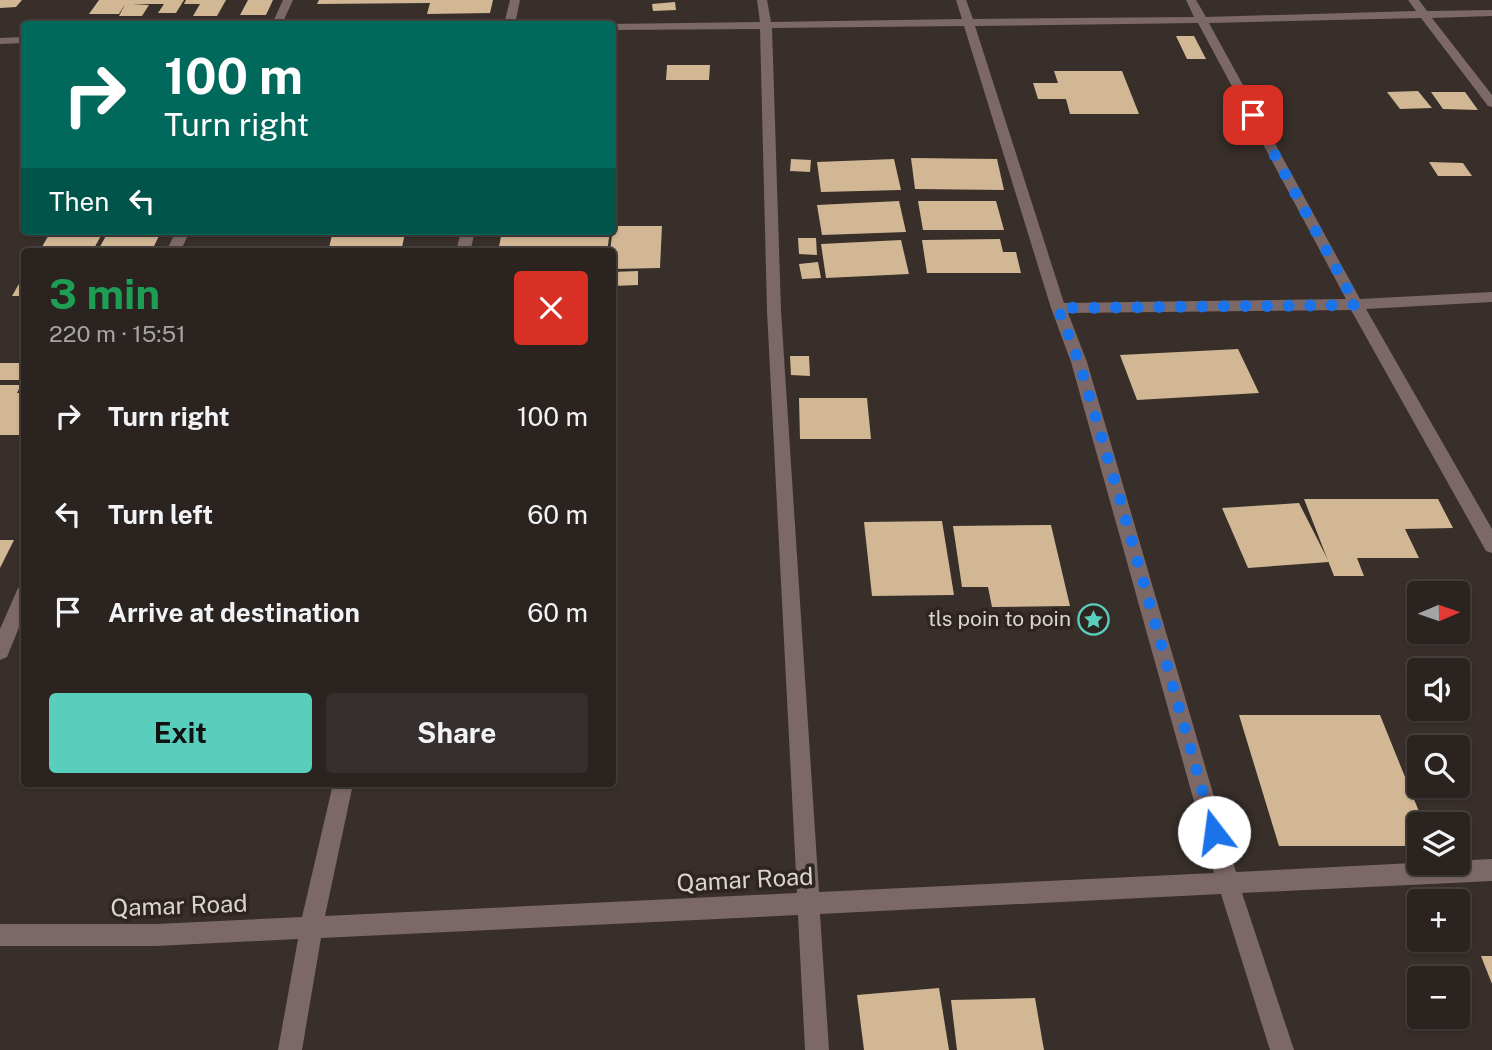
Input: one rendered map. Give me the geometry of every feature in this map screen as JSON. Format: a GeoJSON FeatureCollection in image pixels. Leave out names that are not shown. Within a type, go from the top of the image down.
{"type":"FeatureCollection","features":[{"type":"Feature","properties":{"kind":"street"},"geometry":{"type":"LineString","coordinates":[[278,21],[288,0]]}},
{"type":"Feature","properties":{"kind":"street"},"geometry":{"type":"LineString","coordinates":[[511,21],[515,0]]}},
{"type":"Feature","properties":{"kind":"street"},"geometry":{"type":"LineString","coordinates":[[762,0],[766,25],[774,311],[817,1050]]}},
{"type":"Feature","properties":{"kind":"street"},"geometry":{"type":"LineString","coordinates":[[961,0],[1058,308],[1079,362],[1228,883],[1282,1050]]}},
{"type":"Feature","properties":{"kind":"street"},"geometry":{"type":"LineString","coordinates":[[1191,0],[1356,305],[1492,545]]}},
{"type":"Feature","properties":{"kind":"street"},"geometry":{"type":"LineString","coordinates":[[1413,0],[1492,103]]}},
{"type":"Feature","properties":{"kind":"street"},"geometry":{"type":"LineString","coordinates":[[616,27],[1201,20],[1492,13]]}},
{"type":"Feature","properties":{"kind":"street"},"geometry":{"type":"LineString","coordinates":[[0,41],[21,40]]}},
{"type":"Feature","properties":{"kind":"street"},"geometry":{"type":"LineString","coordinates":[[1058,308],[1356,305],[1492,297]]}},
{"type":"Feature","properties":{"kind":"street"},"geometry":{"type":"LineString","coordinates":[[0,651],[21,601]]}},
{"type":"Feature","properties":{"kind":"street"},"geometry":{"type":"LineString","coordinates":[[290,1050],[312,928],[342,787]]}},
{"type":"Feature","properties":{"kind":"street","name":"Qamar Road"},"geometry":{"type":"LineString","coordinates":[[0,935],[156,936],[1492,870]]}},
{"type":"Feature","properties":{"kind":"building"},"geometry":{"type":"Polygon","coordinates":[[[0,0],[22,0],[16,7],[0,8],[0,0]]]}},
{"type":"Feature","properties":{"kind":"building"},"geometry":{"type":"Polygon","coordinates":[[[99,0],[184,0],[176,13],[158,13],[164,4],[132,4],[149,5],[142,16],[119,16],[125,4],[119,14],[89,14],[99,0]]]}},
{"type":"Feature","properties":{"kind":"building"},"geometry":{"type":"Polygon","coordinates":[[[186,0],[226,0],[217,16],[193,16],[200,4],[184,4],[186,0]]]}},
{"type":"Feature","properties":{"kind":"building"},"geometry":{"type":"Polygon","coordinates":[[[248,0],[273,0],[266,15],[240,15],[248,0]]]}},
{"type":"Feature","properties":{"kind":"building"},"geometry":{"type":"Polygon","coordinates":[[[319,0],[493,0],[490,13],[427,14],[430,3],[317,4],[319,0]]]}},
{"type":"Feature","properties":{"kind":"building"},"geometry":{"type":"Polygon","coordinates":[[[675,2],[676,10],[653,11],[652,4],[675,2]]]}},
{"type":"Feature","properties":{"kind":"building"},"geometry":{"type":"Polygon","coordinates":[[[1176,36],[1194,36],[1206,59],[1187,59],[1176,36]]]}},
{"type":"Feature","properties":{"kind":"building"},"geometry":{"type":"Polygon","coordinates":[[[667,65],[710,65],[709,80],[666,80],[667,65]]]}},
{"type":"Feature","properties":{"kind":"building"},"geometry":{"type":"Polygon","coordinates":[[[1054,71],[1122,71],[1139,114],[1070,114],[1066,99],[1038,99],[1033,83],[1058,83],[1054,71]]]}},
{"type":"Feature","properties":{"kind":"building"},"geometry":{"type":"Polygon","coordinates":[[[1418,91],[1432,108],[1400,109],[1387,92],[1418,91]]]}},
{"type":"Feature","properties":{"kind":"building"},"geometry":{"type":"Polygon","coordinates":[[[1431,92],[1465,92],[1478,110],[1443,109],[1431,92]]]}},
{"type":"Feature","properties":{"kind":"building"},"geometry":{"type":"Polygon","coordinates":[[[911,158],[997,159],[1004,190],[915,189],[911,158]]]}},
{"type":"Feature","properties":{"kind":"building"},"geometry":{"type":"Polygon","coordinates":[[[791,159],[811,160],[810,172],[790,171],[791,159]]]}},
{"type":"Feature","properties":{"kind":"building"},"geometry":{"type":"Polygon","coordinates":[[[894,159],[901,190],[821,192],[817,162],[894,159]]]}},
{"type":"Feature","properties":{"kind":"building"},"geometry":{"type":"Polygon","coordinates":[[[1429,162],[1463,163],[1472,176],[1438,176],[1429,162]]]}},
{"type":"Feature","properties":{"kind":"building"},"geometry":{"type":"Polygon","coordinates":[[[899,201],[906,232],[822,235],[817,205],[899,201]]]}},
{"type":"Feature","properties":{"kind":"building"},"geometry":{"type":"Polygon","coordinates":[[[918,201],[996,201],[1004,230],[923,230],[918,201]]]}},
{"type":"Feature","properties":{"kind":"building"},"geometry":{"type":"Polygon","coordinates":[[[616,226],[662,226],[660,268],[616,269],[616,248],[610,248],[612,235],[616,235],[616,226]]]}},
{"type":"Feature","properties":{"kind":"building"},"geometry":{"type":"Polygon","coordinates":[[[49,235],[101,235],[94,248],[41,248],[49,235]]]}},
{"type":"Feature","properties":{"kind":"building"},"geometry":{"type":"Polygon","coordinates":[[[106,235],[160,235],[153,248],[99,248],[106,235]]]}},
{"type":"Feature","properties":{"kind":"building"},"geometry":{"type":"Polygon","coordinates":[[[332,235],[405,235],[402,248],[329,248],[332,235]]]}},
{"type":"Feature","properties":{"kind":"building"},"geometry":{"type":"Polygon","coordinates":[[[501,235],[609,235],[608,248],[499,248],[501,235]]]}},
{"type":"Feature","properties":{"kind":"building"},"geometry":{"type":"Polygon","coordinates":[[[798,238],[816,238],[817,255],[799,254],[798,238]]]}},
{"type":"Feature","properties":{"kind":"building"},"geometry":{"type":"Polygon","coordinates":[[[1000,239],[1003,252],[1016,252],[1021,273],[927,273],[922,240],[1000,239]]]}},
{"type":"Feature","properties":{"kind":"building"},"geometry":{"type":"Polygon","coordinates":[[[901,240],[909,274],[826,278],[821,244],[901,240]]]}},
{"type":"Feature","properties":{"kind":"building"},"geometry":{"type":"Polygon","coordinates":[[[818,262],[821,278],[802,279],[799,264],[818,262]]]}},
{"type":"Feature","properties":{"kind":"building"},"geometry":{"type":"Polygon","coordinates":[[[638,271],[638,285],[616,286],[616,272],[638,271]]]}},
{"type":"Feature","properties":{"kind":"building"},"geometry":{"type":"Polygon","coordinates":[[[21,280],[21,296],[12,296],[21,280]]]}},
{"type":"Feature","properties":{"kind":"building"},"geometry":{"type":"Polygon","coordinates":[[[1238,349],[1259,393],[1137,400],[1120,355],[1238,349]]]}},
{"type":"Feature","properties":{"kind":"building"},"geometry":{"type":"Polygon","coordinates":[[[790,356],[809,356],[810,376],[791,375],[790,356]]]}},
{"type":"Feature","properties":{"kind":"building"},"geometry":{"type":"Polygon","coordinates":[[[0,363],[21,363],[21,380],[0,380],[0,363]]]}},
{"type":"Feature","properties":{"kind":"building"},"geometry":{"type":"Polygon","coordinates":[[[0,385],[21,385],[17,393],[21,393],[21,435],[0,435],[0,385]]]}},
{"type":"Feature","properties":{"kind":"building"},"geometry":{"type":"Polygon","coordinates":[[[799,398],[867,398],[871,439],[800,439],[799,398]]]}},
{"type":"Feature","properties":{"kind":"building"},"geometry":{"type":"Polygon","coordinates":[[[1304,499],[1438,499],[1453,528],[1405,529],[1419,558],[1357,558],[1364,576],[1334,576],[1304,499]]]}},
{"type":"Feature","properties":{"kind":"building"},"geometry":{"type":"Polygon","coordinates":[[[1299,503],[1329,562],[1248,568],[1222,508],[1299,503]]]}},
{"type":"Feature","properties":{"kind":"building"},"geometry":{"type":"Polygon","coordinates":[[[942,521],[954,595],[872,596],[864,522],[942,521]]]}},
{"type":"Feature","properties":{"kind":"building"},"geometry":{"type":"Polygon","coordinates":[[[1051,525],[1070,606],[992,607],[988,587],[962,587],[953,526],[1051,525]]]}},
{"type":"Feature","properties":{"kind":"building"},"geometry":{"type":"Polygon","coordinates":[[[0,540],[14,540],[0,568],[0,540]]]}},
{"type":"Feature","properties":{"kind":"building"},"geometry":{"type":"Polygon","coordinates":[[[1239,715],[1380,715],[1407,782],[1407,798],[1414,798],[1419,812],[1407,812],[1407,846],[1279,846],[1239,715]]]}},
{"type":"Feature","properties":{"kind":"building"},"geometry":{"type":"Polygon","coordinates":[[[1481,956],[1492,956],[1492,984],[1481,956]]]}},
{"type":"Feature","properties":{"kind":"building"},"geometry":{"type":"Polygon","coordinates":[[[939,988],[949,1050],[864,1050],[857,995],[939,988]]]}},
{"type":"Feature","properties":{"kind":"building"},"geometry":{"type":"Polygon","coordinates":[[[1035,998],[1044,1050],[957,1050],[951,1000],[1035,998]]]}},
{"type":"Feature","properties":{"kind":"place","name":"tls poin to poin"},"geometry":{"type":"Point","coordinates":[1094,619]}},
{"type":"Feature","properties":{"kind":"route"},"geometry":{"type":"LineString","coordinates":[[1214,832],[1120,499],[1079,362],[1058,308],[1356,305],[1253,115]]}}]}
